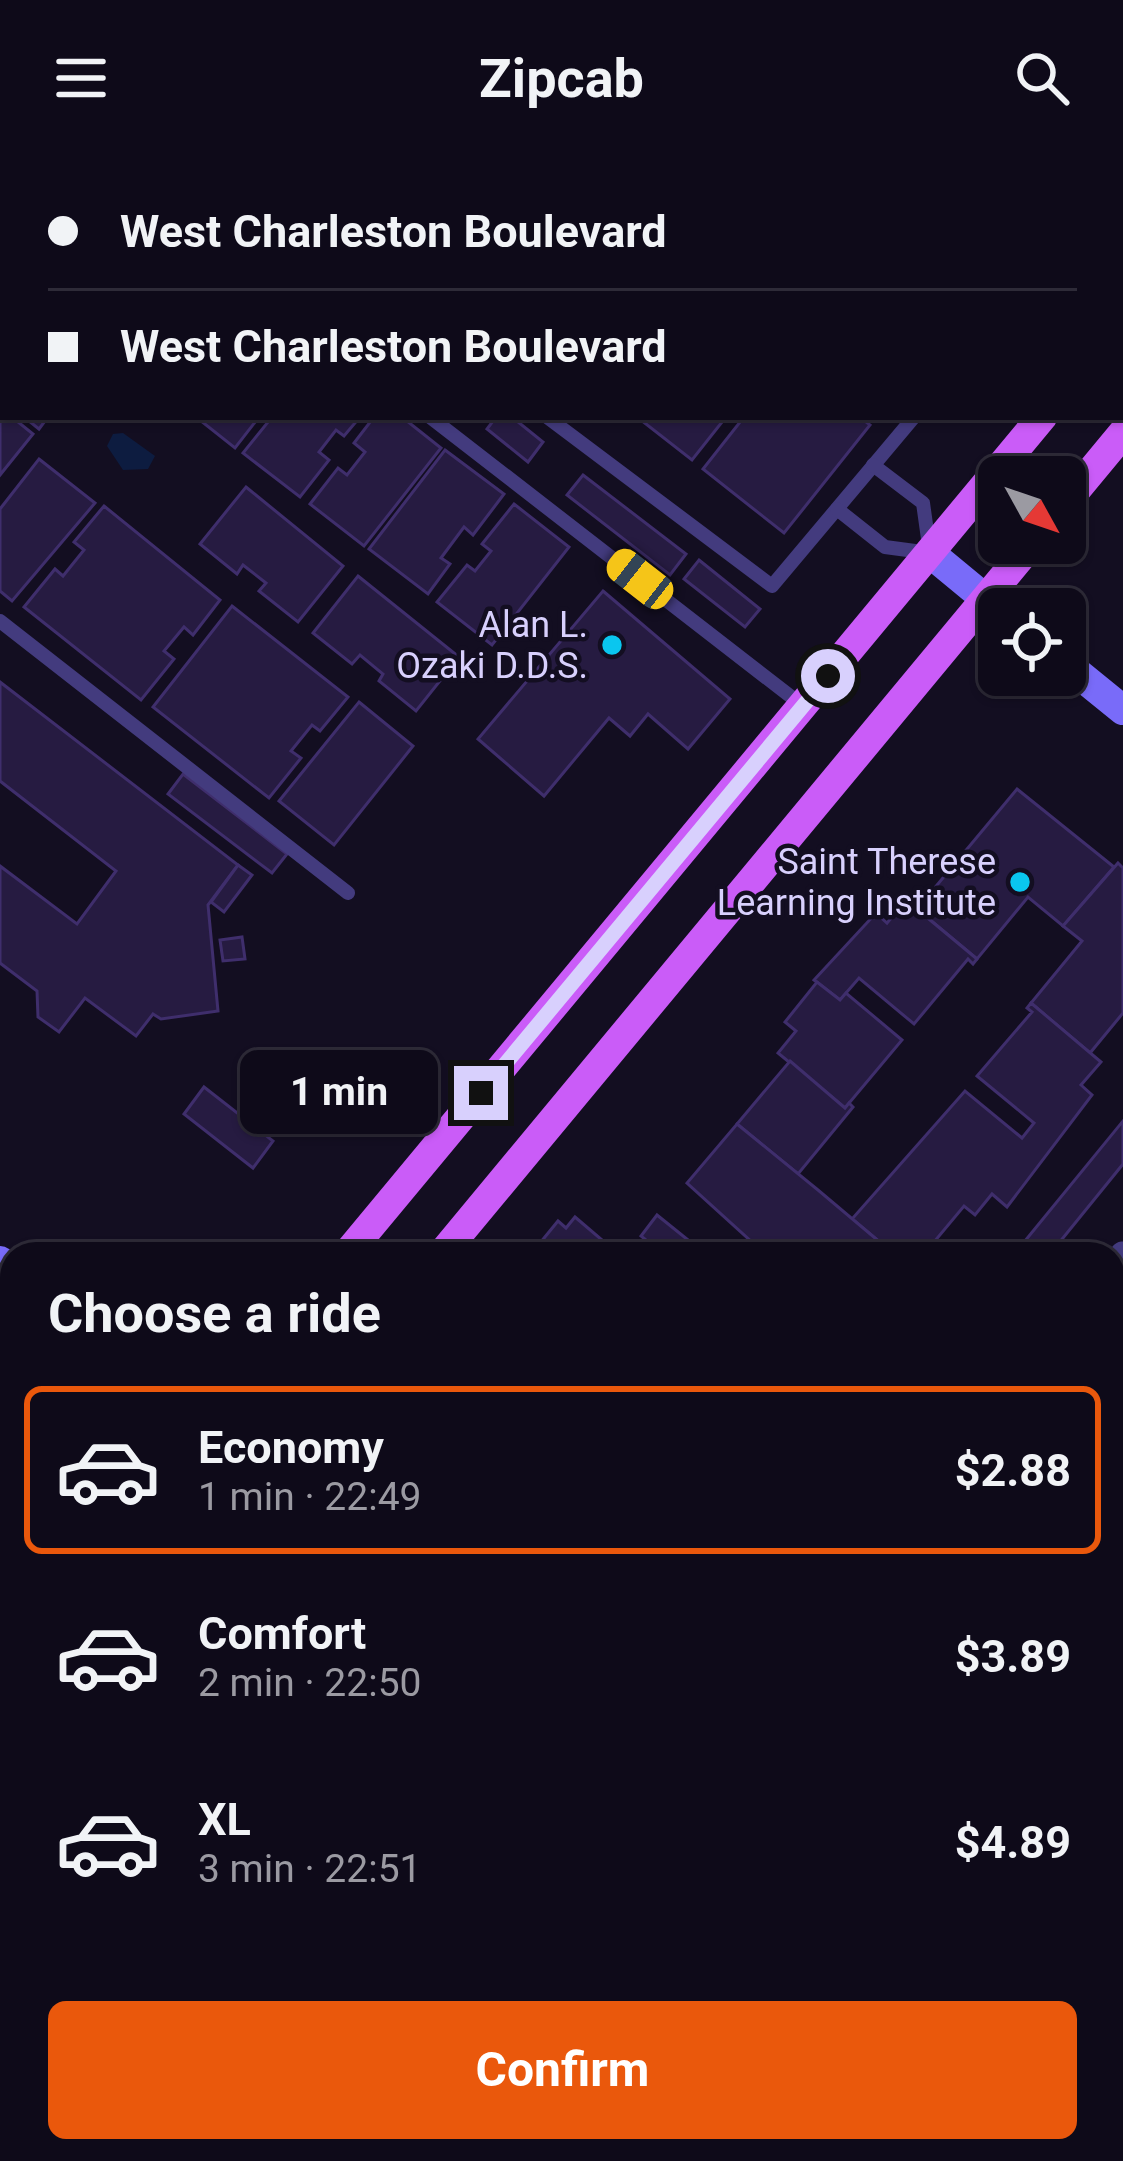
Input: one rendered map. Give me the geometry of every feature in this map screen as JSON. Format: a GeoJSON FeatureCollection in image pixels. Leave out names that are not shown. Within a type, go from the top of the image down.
{"type":"FeatureCollection","features":[{"type":"Feature","properties":{"kind":"main road"},"geometry":{"type":"LineString","coordinates":[[357,1242],[1040,420]]}},
{"type":"Feature","properties":{"kind":"main road"},"geometry":{"type":"LineString","coordinates":[[1086,478],[1123,433]]}},
{"type":"Feature","properties":{"kind":"main road"},"geometry":{"type":"LineString","coordinates":[[452,1242],[978,621]]}},
{"type":"Feature","properties":{"kind":"street"},"geometry":{"type":"LineString","coordinates":[[929,553],[978,593]]}},
{"type":"Feature","properties":{"kind":"street"},"geometry":{"type":"LineString","coordinates":[[1086,680],[1123,710]]}},
{"type":"Feature","properties":{"kind":"lane"},"geometry":{"type":"LineString","coordinates":[[434,420],[802,706]]}},
{"type":"Feature","properties":{"kind":"lane"},"geometry":{"type":"LineString","coordinates":[[551,420],[772,586],[911,420]]}},
{"type":"Feature","properties":{"kind":"lane"},"geometry":{"type":"LineString","coordinates":[[837,509],[886,548],[929,553],[923,503],[873,465]]}},
{"type":"Feature","properties":{"kind":"lane"},"geometry":{"type":"LineString","coordinates":[[0,621],[348,893]]}},
{"type":"Feature","properties":{"kind":"water"},"geometry":{"type":"Polygon","coordinates":[[[123,433],[155,456],[148,469],[123,470],[107,446],[113,434],[123,433]]]}},
{"type":"Feature","properties":{"kind":"building"},"geometry":{"type":"Polygon","coordinates":[[[0,420],[16,420],[33,434],[0,475],[0,420]]]}},
{"type":"Feature","properties":{"kind":"building"},"geometry":{"type":"Polygon","coordinates":[[[200,420],[257,420],[235,448],[200,420]]]}},
{"type":"Feature","properties":{"kind":"building"},"geometry":{"type":"Polygon","coordinates":[[[270,420],[357,420],[344,436],[336,430],[319,452],[329,460],[300,497],[243,453],[270,420]]]}},
{"type":"Feature","properties":{"kind":"building"},"geometry":{"type":"Polygon","coordinates":[[[372,420],[406,420],[441,448],[364,546],[310,504],[338,468],[347,475],[365,452],[354,443],[372,420]]]}},
{"type":"Feature","properties":{"kind":"building"},"geometry":{"type":"Polygon","coordinates":[[[494,420],[516,420],[543,442],[528,462],[487,429],[494,420]]]}},
{"type":"Feature","properties":{"kind":"building"},"geometry":{"type":"Polygon","coordinates":[[[641,420],[724,420],[692,460],[641,420]]]}},
{"type":"Feature","properties":{"kind":"building"},"geometry":{"type":"Polygon","coordinates":[[[742,420],[864,420],[870,425],[784,533],[703,469],[742,420]]]}},
{"type":"Feature","properties":{"kind":"building"},"geometry":{"type":"Polygon","coordinates":[[[445,450],[504,494],[473,535],[464,527],[441,558],[450,564],[428,594],[369,549],[445,450]]]}},
{"type":"Feature","properties":{"kind":"building"},"geometry":{"type":"Polygon","coordinates":[[[39,459],[95,503],[12,601],[0,591],[0,509],[39,459]]]}},
{"type":"Feature","properties":{"kind":"building"},"geometry":{"type":"Polygon","coordinates":[[[583,475],[686,554],[670,575],[567,495],[583,475]]]}},
{"type":"Feature","properties":{"kind":"building"},"geometry":{"type":"Polygon","coordinates":[[[246,487],[343,566],[298,622],[259,591],[266,583],[243,565],[237,574],[200,544],[246,487]]]}},
{"type":"Feature","properties":{"kind":"building"},"geometry":{"type":"Polygon","coordinates":[[[514,504],[569,547],[492,645],[437,602],[467,565],[475,571],[491,551],[482,544],[514,504]]]}},
{"type":"Feature","properties":{"kind":"building"},"geometry":{"type":"Polygon","coordinates":[[[104,506],[220,600],[193,635],[184,627],[164,651],[174,659],[141,700],[24,607],[55,569],[63,576],[84,550],[74,542],[104,506]]]}},
{"type":"Feature","properties":{"kind":"building"},"geometry":{"type":"Polygon","coordinates":[[[699,560],[760,609],[745,627],[684,579],[699,560]]]}},
{"type":"Feature","properties":{"kind":"building"},"geometry":{"type":"Polygon","coordinates":[[[358,576],[459,657],[416,711],[379,681],[383,674],[360,655],[352,664],[313,633],[358,576]]]}},
{"type":"Feature","properties":{"kind":"building","name":"Alan L. Ozaki D.D.S."},"geometry":{"type":"Polygon","coordinates":[[[603,591],[730,699],[688,749],[648,714],[630,736],[609,718],[544,796],[478,739],[603,591]]]}},
{"type":"Feature","properties":{"kind":"building"},"geometry":{"type":"Polygon","coordinates":[[[232,606],[348,697],[320,731],[312,725],[291,751],[301,758],[269,798],[153,707],[232,606]]]}},
{"type":"Feature","properties":{"kind":"building"},"geometry":{"type":"Polygon","coordinates":[[[0,682],[238,865],[208,905],[218,1011],[161,1019],[153,1014],[136,1036],[85,998],[59,1032],[38,1017],[37,991],[0,963],[0,866],[77,924],[116,871],[0,781],[0,682]]]}},
{"type":"Feature","properties":{"kind":"building"},"geometry":{"type":"Polygon","coordinates":[[[359,702],[413,746],[334,845],[279,801],[359,702]]]}},
{"type":"Feature","properties":{"kind":"building"},"geometry":{"type":"Polygon","coordinates":[[[183,774],[287,854],[272,873],[168,794],[183,774]]]}},
{"type":"Feature","properties":{"kind":"building","name":"Saint Therese Learning Institute"},"geometry":{"type":"Polygon","coordinates":[[[1017,789],[1114,867],[1063,926],[1028,897],[977,959],[917,909],[1017,789]]]}},
{"type":"Feature","properties":{"kind":"building"},"geometry":{"type":"Polygon","coordinates":[[[1118,863],[1123,868],[1123,1013],[1090,1053],[1031,1003],[1082,941],[1063,926],[1118,863]]]}},
{"type":"Feature","properties":{"kind":"building"},"geometry":{"type":"Polygon","coordinates":[[[238,865],[252,875],[224,912],[211,902],[238,865]]]}},
{"type":"Feature","properties":{"kind":"building"},"geometry":{"type":"Polygon","coordinates":[[[906,900],[977,959],[973,964],[968,959],[914,1024],[859,978],[840,1000],[814,980],[876,913],[887,923],[906,900]]]}},
{"type":"Feature","properties":{"kind":"building"},"geometry":{"type":"Polygon","coordinates":[[[242,937],[245,959],[223,961],[220,940],[242,937]]]}},
{"type":"Feature","properties":{"kind":"building"},"geometry":{"type":"Polygon","coordinates":[[[817,982],[840,1000],[846,993],[902,1040],[845,1108],[778,1053],[796,1031],[785,1022],[817,982]]]}},
{"type":"Feature","properties":{"kind":"building"},"geometry":{"type":"Polygon","coordinates":[[[1031,1003],[1101,1062],[1081,1085],[1092,1095],[1007,1207],[992,1194],[975,1215],[964,1206],[934,1242],[880,1242],[852,1219],[965,1091],[1022,1138],[1034,1123],[977,1076],[1032,1012],[1027,1008],[1031,1003]]]}},
{"type":"Feature","properties":{"kind":"building"},"geometry":{"type":"Polygon","coordinates":[[[790,1061],[845,1108],[849,1103],[853,1107],[798,1174],[737,1124],[790,1061]]]}},
{"type":"Feature","properties":{"kind":"building"},"geometry":{"type":"Polygon","coordinates":[[[204,1087],[273,1141],[253,1168],[184,1114],[204,1087]]]}},
{"type":"Feature","properties":{"kind":"building"},"geometry":{"type":"Polygon","coordinates":[[[1123,1121],[1123,1164],[1060,1242],[1024,1242],[1123,1121]]]}},
{"type":"Feature","properties":{"kind":"building"},"geometry":{"type":"Polygon","coordinates":[[[737,1124],[880,1242],[752,1242],[687,1183],[737,1124]]]}},
{"type":"Feature","properties":{"kind":"building"},"geometry":{"type":"Polygon","coordinates":[[[657,1215],[691,1242],[648,1242],[641,1236],[657,1215]]]}},
{"type":"Feature","properties":{"kind":"building"},"geometry":{"type":"Polygon","coordinates":[[[575,1217],[604,1242],[541,1242],[558,1221],[566,1228],[575,1217]]]}},
{"type":"Feature","properties":{"kind":"place","name":"Alan L. Ozaki D.D.S."},"geometry":{"type":"Point","coordinates":[612,645]}},
{"type":"Feature","properties":{"kind":"place","name":"Saint Therese Learning Institute"},"geometry":{"type":"Point","coordinates":[1020,882]}},
{"type":"Feature","properties":{"kind":"route"},"geometry":{"type":"LineString","coordinates":[[481,1093],[828,676]]}}]}
